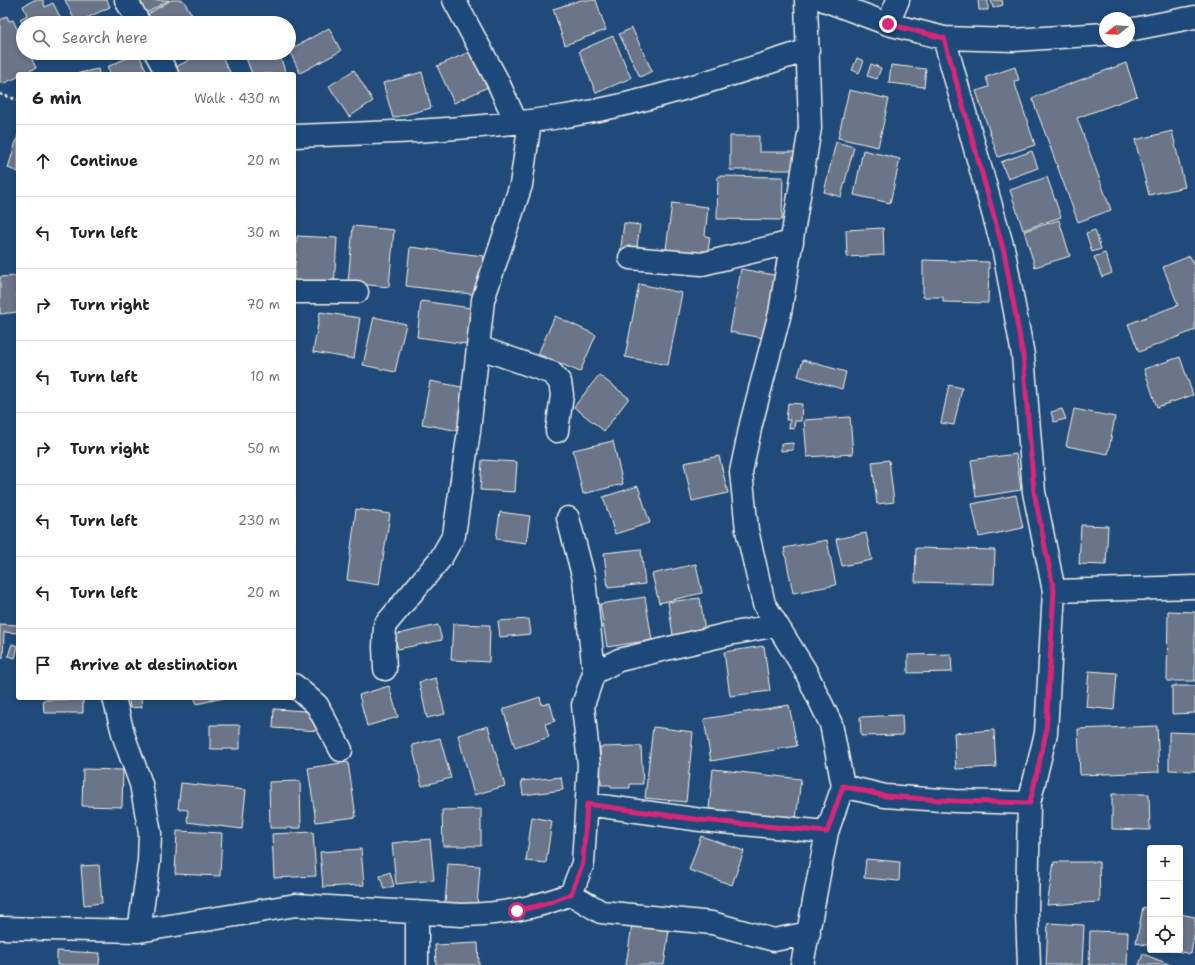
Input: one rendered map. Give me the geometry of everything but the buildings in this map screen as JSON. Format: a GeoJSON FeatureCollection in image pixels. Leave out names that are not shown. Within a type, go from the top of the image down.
{"type":"FeatureCollection","features":[{"type":"Feature","properties":{"kind":"street"},"geometry":{"type":"LineString","coordinates":[[126,0],[135,16]]}},
{"type":"Feature","properties":{"kind":"street"},"geometry":{"type":"LineString","coordinates":[[385,669],[385,625],[441,558],[454,535],[483,300],[521,185],[523,121],[497,80],[454,0]]}},
{"type":"Feature","properties":{"kind":"street"},"geometry":{"type":"LineString","coordinates":[[802,965],[827,832],[843,786],[831,724],[805,670],[764,604],[747,530],[741,472],[751,424],[780,313],[810,128],[806,0]]}},
{"type":"Feature","properties":{"kind":"street"},"geometry":{"type":"LineString","coordinates":[[824,0],[888,24],[944,38],[1014,40],[1099,34]]}},
{"type":"Feature","properties":{"kind":"street"},"geometry":{"type":"LineString","coordinates":[[888,24],[898,0]]}},
{"type":"Feature","properties":{"kind":"street"},"geometry":{"type":"LineString","coordinates":[[1135,29],[1195,17]]}},
{"type":"Feature","properties":{"kind":"street"},"geometry":{"type":"LineString","coordinates":[[944,38],[1004,252],[1023,355],[1034,492],[1054,591],[1046,733],[1030,803],[1027,914],[1029,965]]}},
{"type":"Feature","properties":{"kind":"street"},"geometry":{"type":"LineString","coordinates":[[296,136],[428,132],[582,113],[655,96],[808,50]]}},
{"type":"Feature","properties":{"kind":"street"},"geometry":{"type":"LineString","coordinates":[[160,60],[166,72]]}},
{"type":"Feature","properties":{"kind":"street"},"geometry":{"type":"LineString","coordinates":[[630,258],[702,264],[792,242]]}},
{"type":"Feature","properties":{"kind":"street"},"geometry":{"type":"LineString","coordinates":[[296,292],[357,292]]}},
{"type":"Feature","properties":{"kind":"street"},"geometry":{"type":"LineString","coordinates":[[478,347],[552,374],[560,382],[562,395],[557,431]]}},
{"type":"Feature","properties":{"kind":"street"},"geometry":{"type":"LineString","coordinates":[[2,933],[139,931],[296,905],[461,915],[517,911],[545,904],[571,894],[583,863],[589,765],[583,705],[594,673],[584,578],[568,518]]}},
{"type":"Feature","properties":{"kind":"street"},"geometry":{"type":"LineString","coordinates":[[1054,591],[1195,587]]}},
{"type":"Feature","properties":{"kind":"street"},"geometry":{"type":"LineString","coordinates":[[594,673],[619,660],[729,634],[777,625]]}},
{"type":"Feature","properties":{"kind":"street"},"geometry":{"type":"LineString","coordinates":[[296,686],[318,705],[341,750]]}},
{"type":"Feature","properties":{"kind":"street"},"geometry":{"type":"LineString","coordinates":[[115,700],[124,737],[141,784],[150,833],[149,861],[139,931]]}},
{"type":"Feature","properties":{"kind":"street"},"geometry":{"type":"LineString","coordinates":[[843,786],[885,796],[955,801],[1030,803]]}},
{"type":"Feature","properties":{"kind":"street"},"geometry":{"type":"LineString","coordinates":[[587,804],[701,820],[827,832]]}},
{"type":"Feature","properties":{"kind":"street"},"geometry":{"type":"LineString","coordinates":[[571,894],[601,912],[712,923],[774,940],[808,932]]}},
{"type":"Feature","properties":{"kind":"street"},"geometry":{"type":"LineString","coordinates":[[417,912],[417,965]]}},
{"type":"Feature","properties":{"kind":"path"},"geometry":{"type":"LineString","coordinates":[[0,94],[16,99]]}},
{"type":"Feature","properties":{"kind":"route"},"geometry":{"type":"LineString","coordinates":[[517,911],[545,904],[571,894],[583,863],[587,804],[701,820],[827,832],[843,786],[885,796],[955,801],[1030,803],[1046,733],[1054,591],[1034,492],[1023,355],[1004,252],[944,38],[888,24]]}}]}
